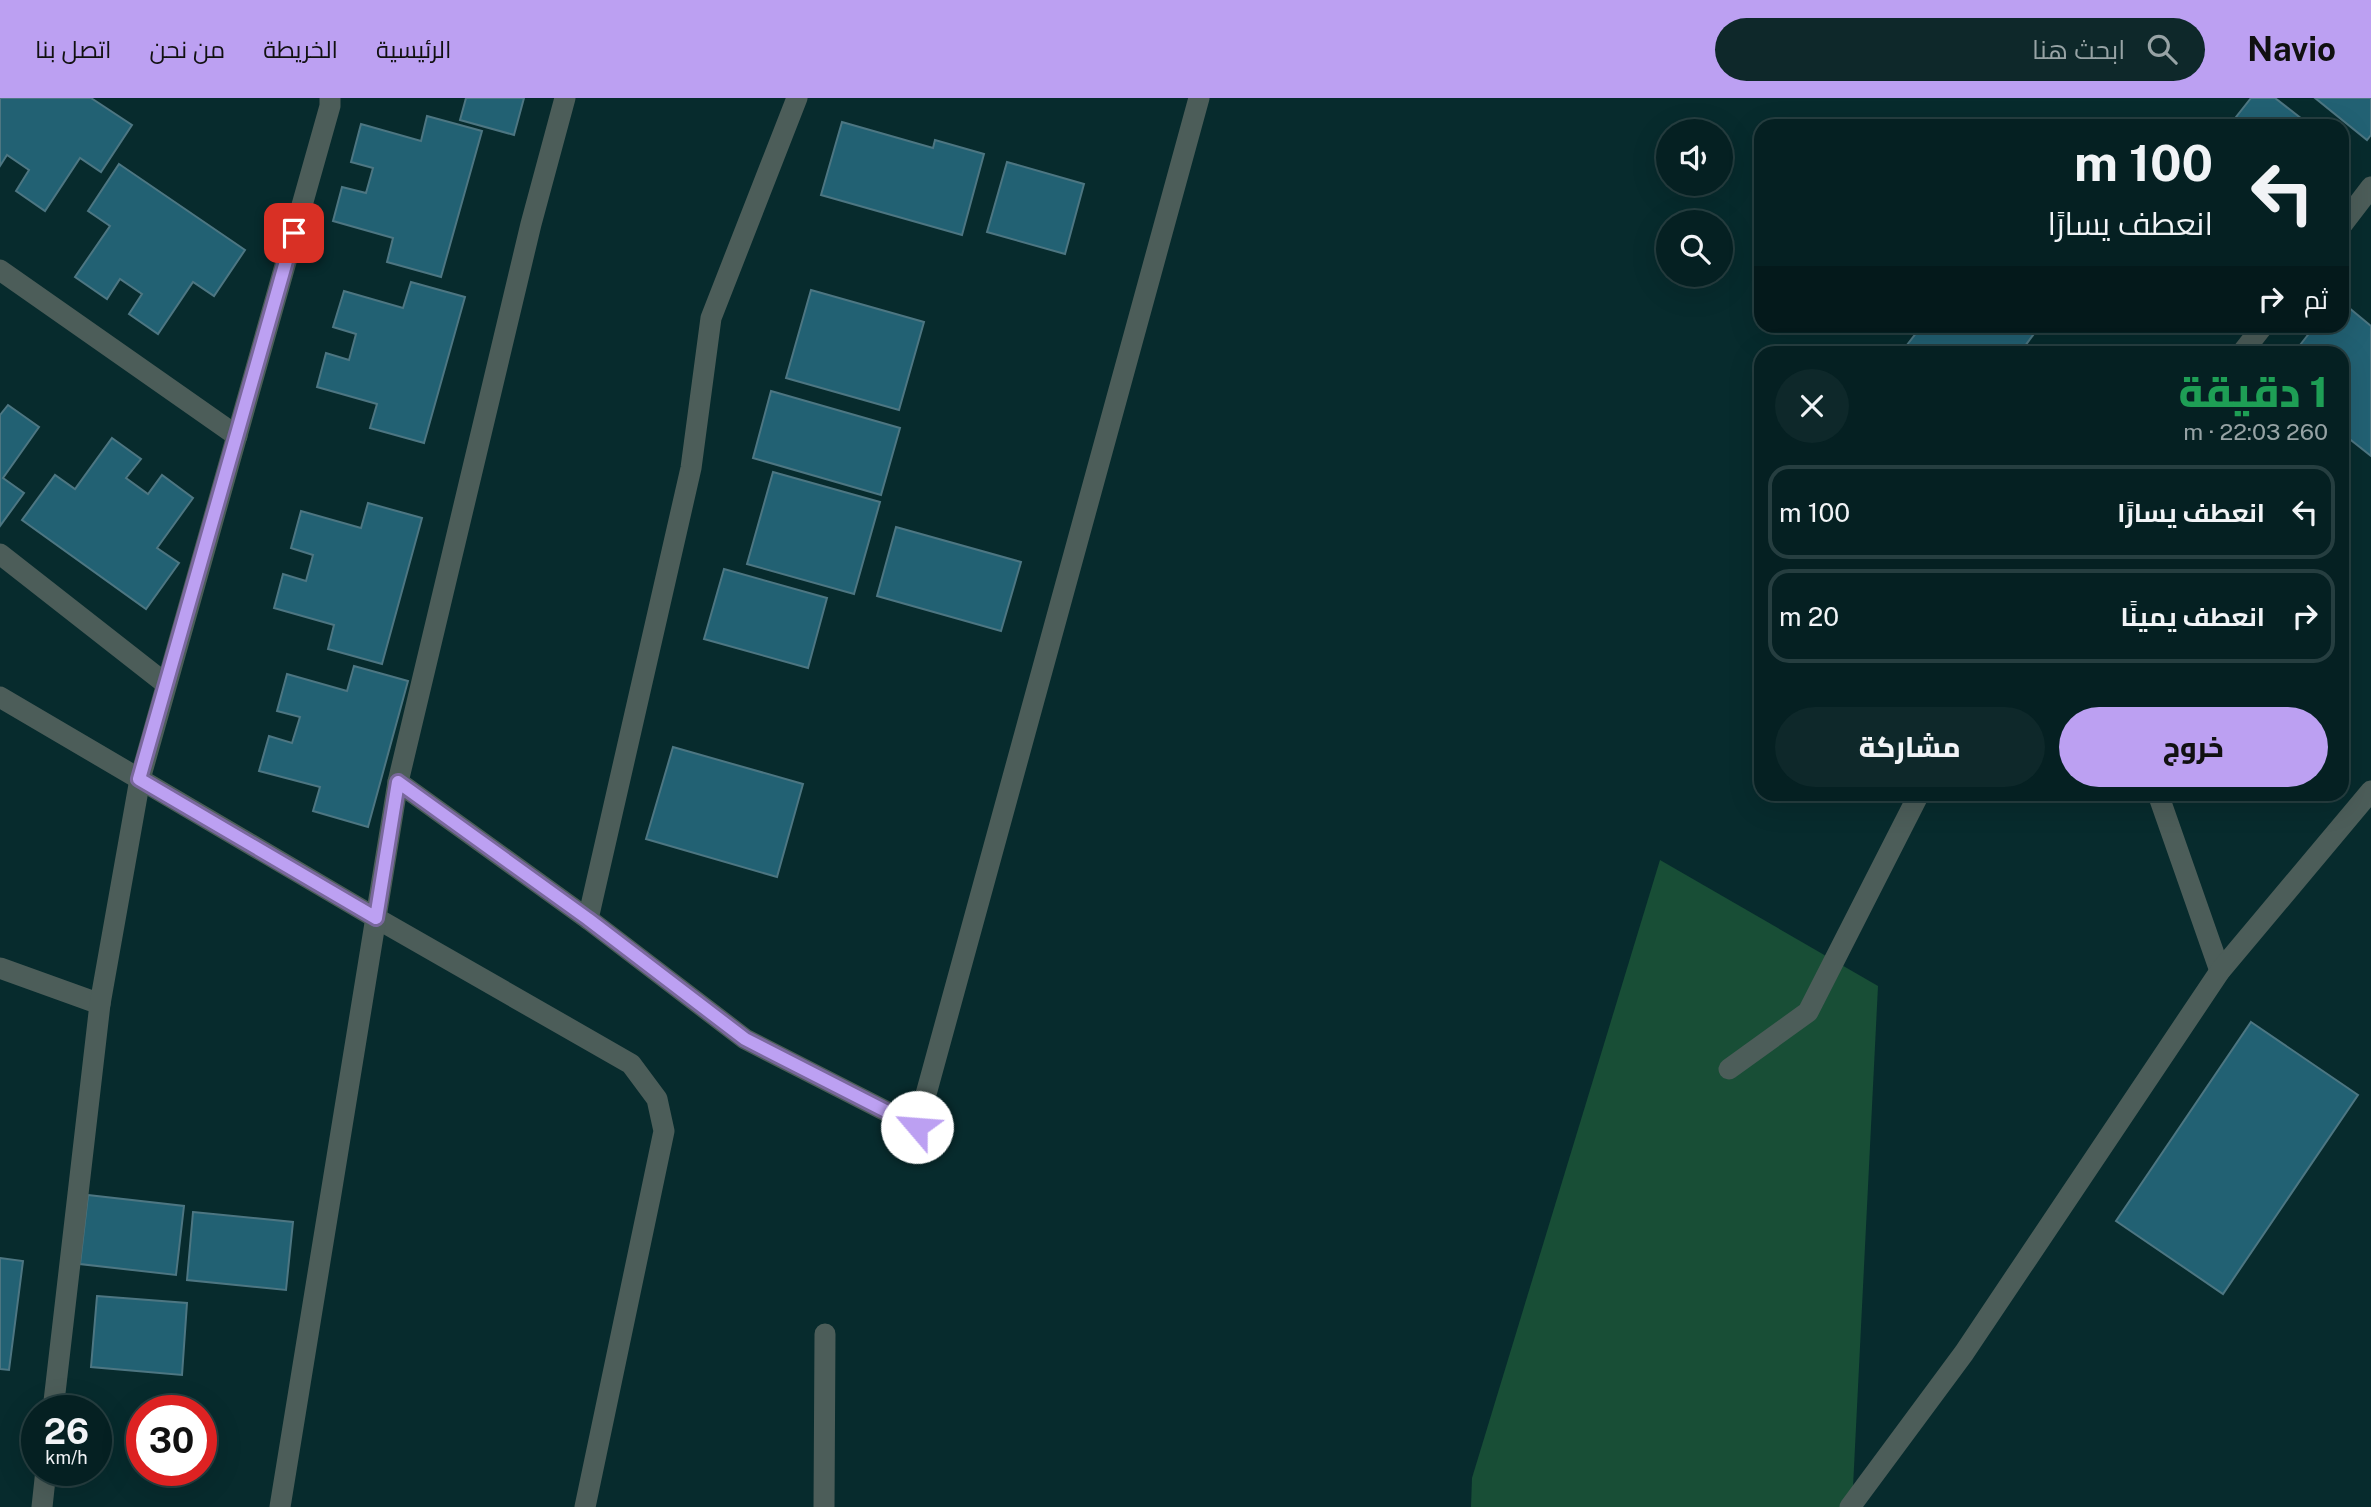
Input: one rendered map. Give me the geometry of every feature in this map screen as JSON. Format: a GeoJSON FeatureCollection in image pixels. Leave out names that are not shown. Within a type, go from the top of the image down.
{"type":"FeatureCollection","features":[{"type":"Feature","properties":{"kind":"street"},"geometry":{"type":"LineString","coordinates":[[55,1395],[100,1004],[139,779],[330,106],[330,98]]}},
{"type":"Feature","properties":{"kind":"street"},"geometry":{"type":"LineString","coordinates":[[280,1507],[398,782],[528,238],[565,98]]}},
{"type":"Feature","properties":{"kind":"street"},"geometry":{"type":"LineString","coordinates":[[588,919],[691,468],[711,317],[797,98]]}},
{"type":"Feature","properties":{"kind":"street"},"geometry":{"type":"LineString","coordinates":[[398,782],[588,919],[745,1039],[917,1127],[1199,98]]}},
{"type":"Feature","properties":{"kind":"street"},"geometry":{"type":"LineString","coordinates":[[2349,216],[2371,187]]}},
{"type":"Feature","properties":{"kind":"street"},"geometry":{"type":"LineString","coordinates":[[0,270],[237,436]]}},
{"type":"Feature","properties":{"kind":"street"},"geometry":{"type":"LineString","coordinates":[[0,554],[166,684]]}},
{"type":"Feature","properties":{"kind":"street"},"geometry":{"type":"LineString","coordinates":[[0,697],[631,1065],[657,1099],[664,1131],[584,1507]]}},
{"type":"Feature","properties":{"kind":"street"},"geometry":{"type":"LineString","coordinates":[[1850,1507],[1964,1353],[2220,971],[2371,791]]}},
{"type":"Feature","properties":{"kind":"street"},"geometry":{"type":"LineString","coordinates":[[1729,1069],[1808,1012],[1915,801]]}},
{"type":"Feature","properties":{"kind":"street"},"geometry":{"type":"LineString","coordinates":[[2160,801],[2220,971]]}},
{"type":"Feature","properties":{"kind":"street"},"geometry":{"type":"LineString","coordinates":[[0,968],[100,1004]]}},
{"type":"Feature","properties":{"kind":"street"},"geometry":{"type":"LineString","coordinates":[[824,1507],[825,1334]]}},
{"type":"Feature","properties":{"kind":"street"},"geometry":{"type":"LineString","coordinates":[[42,1507],[44,1486]]}},
{"type":"Feature","properties":{"kind":"green space"},"geometry":{"type":"Polygon","coordinates":[[[1660,860],[1878,986],[1852,1507],[1471,1507],[1472,1478],[1660,860]]]}},
{"type":"Feature","properties":{"kind":"building"},"geometry":{"type":"Polygon","coordinates":[[[0,98],[91,98],[132,125],[101,172],[80,158],[45,211],[16,191],[29,170],[7,155],[0,166],[0,98]]]}},
{"type":"Feature","properties":{"kind":"building"},"geometry":{"type":"Polygon","coordinates":[[[466,98],[524,98],[514,135],[460,120],[466,98]]]}},
{"type":"Feature","properties":{"kind":"building"},"geometry":{"type":"Polygon","coordinates":[[[2251,98],[2275,98],[2302,119],[2234,119],[2251,98]]]}},
{"type":"Feature","properties":{"kind":"building"},"geometry":{"type":"Polygon","coordinates":[[[2315,98],[2371,98],[2371,135],[2367,140],[2349,125],[2349,119],[2341,119],[2315,98]]]}},
{"type":"Feature","properties":{"kind":"building"},"geometry":{"type":"Polygon","coordinates":[[[427,116],[482,131],[441,277],[387,262],[393,238],[333,221],[342,187],[366,193],[373,168],[351,162],[361,124],[421,141],[427,116]]]}},
{"type":"Feature","properties":{"kind":"building"},"geometry":{"type":"Polygon","coordinates":[[[842,122],[933,148],[935,140],[984,154],[962,235],[821,195],[842,122]]]}},
{"type":"Feature","properties":{"kind":"building"},"geometry":{"type":"Polygon","coordinates":[[[1007,162],[1084,184],[1065,254],[987,232],[1007,162]]]}},
{"type":"Feature","properties":{"kind":"building"},"geometry":{"type":"Polygon","coordinates":[[[119,164],[245,250],[214,296],[193,282],[158,334],[129,314],[142,294],[120,279],[107,299],[75,277],[110,226],[88,211],[119,164]]]}},
{"type":"Feature","properties":{"kind":"building"},"geometry":{"type":"Polygon","coordinates":[[[411,282],[465,297],[424,443],[370,428],[377,404],[317,387],[326,353],[349,360],[356,334],[333,327],[344,291],[403,308],[411,282]]]}},
{"type":"Feature","properties":{"kind":"building"},"geometry":{"type":"Polygon","coordinates":[[[811,290],[924,322],[899,410],[786,378],[811,290]]]}},
{"type":"Feature","properties":{"kind":"building"},"geometry":{"type":"Polygon","coordinates":[[[2349,308],[2371,326],[2371,456],[2349,439],[2349,346],[2299,346],[2310,333],[2349,333],[2349,308]]]}},
{"type":"Feature","properties":{"kind":"building"},"geometry":{"type":"Polygon","coordinates":[[[1916,333],[2035,333],[2025,346],[1906,346],[1916,333]]]}},
{"type":"Feature","properties":{"kind":"building"},"geometry":{"type":"Polygon","coordinates":[[[771,391],[900,428],[881,495],[753,458],[771,391]]]}},
{"type":"Feature","properties":{"kind":"building"},"geometry":{"type":"Polygon","coordinates":[[[8,405],[39,427],[3,478],[24,493],[0,526],[0,415],[8,405]]]}},
{"type":"Feature","properties":{"kind":"building"},"geometry":{"type":"Polygon","coordinates":[[[112,438],[141,459],[126,478],[148,494],[162,475],[193,498],[157,548],[179,563],[146,609],[22,520],[55,475],[75,489],[112,438]]]}},
{"type":"Feature","properties":{"kind":"building"},"geometry":{"type":"Polygon","coordinates":[[[773,472],[880,502],[854,594],[747,564],[773,472]]]}},
{"type":"Feature","properties":{"kind":"building"},"geometry":{"type":"Polygon","coordinates":[[[368,503],[422,518],[382,664],[328,649],[334,625],[274,608],[283,574],[306,581],[313,555],[291,548],[301,511],[361,528],[368,503]]]}},
{"type":"Feature","properties":{"kind":"building"},"geometry":{"type":"Polygon","coordinates":[[[896,527],[1021,562],[1001,631],[877,596],[896,527]]]}},
{"type":"Feature","properties":{"kind":"building"},"geometry":{"type":"Polygon","coordinates":[[[724,569],[827,598],[808,668],[704,639],[724,569]]]}},
{"type":"Feature","properties":{"kind":"building"},"geometry":{"type":"Polygon","coordinates":[[[354,666],[408,681],[368,827],[313,811],[320,787],[259,771],[269,736],[292,743],[300,717],[277,711],[287,674],[347,691],[354,666]]]}},
{"type":"Feature","properties":{"kind":"building"},"geometry":{"type":"Polygon","coordinates":[[[673,747],[803,784],[777,877],[646,839],[673,747]]]}},
{"type":"Feature","properties":{"kind":"building"},"geometry":{"type":"Polygon","coordinates":[[[2251,1022],[2358,1095],[2223,1294],[2116,1221],[2251,1022]]]}},
{"type":"Feature","properties":{"kind":"building"},"geometry":{"type":"Polygon","coordinates":[[[88,1195],[184,1206],[176,1275],[80,1264],[88,1195]]]}},
{"type":"Feature","properties":{"kind":"building"},"geometry":{"type":"Polygon","coordinates":[[[193,1212],[293,1222],[286,1290],[187,1280],[193,1212]]]}},
{"type":"Feature","properties":{"kind":"building"},"geometry":{"type":"Polygon","coordinates":[[[0,1258],[23,1261],[9,1370],[0,1369],[0,1258]]]}},
{"type":"Feature","properties":{"kind":"building"},"geometry":{"type":"Polygon","coordinates":[[[97,1296],[187,1303],[182,1375],[91,1367],[97,1296]]]}},
{"type":"Feature","properties":{"kind":"route"},"geometry":{"type":"LineString","coordinates":[[294,233],[139,779],[376,918],[398,782],[588,919],[745,1039],[917,1127]]}}]}
